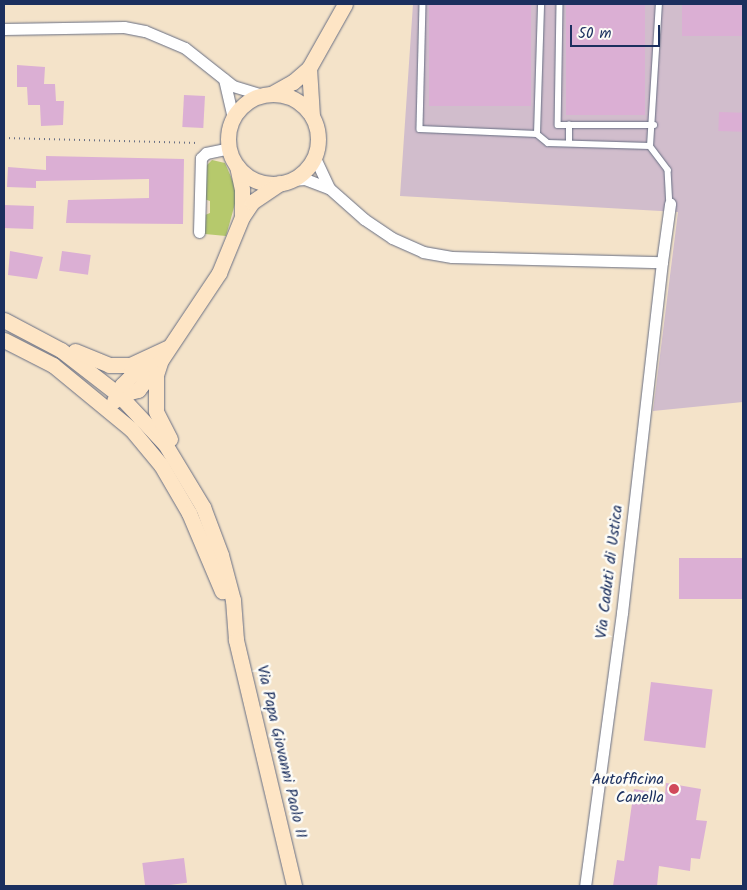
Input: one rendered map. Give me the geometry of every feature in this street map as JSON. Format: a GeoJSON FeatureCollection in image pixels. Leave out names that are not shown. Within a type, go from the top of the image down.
{"type":"FeatureCollection","features":[{"type":"Feature","properties":{"kind":"street"},"geometry":{"type":"LineString","coordinates":[[242,216],[242,189],[237,166],[229,148],[228,138],[233,118],[244,105],[293,82],[309,68],[345,4]]}},
{"type":"Feature","properties":{"kind":"street"},"geometry":{"type":"LineString","coordinates":[[4,29],[124,27],[145,31],[185,48],[224,79],[247,92],[291,98],[303,106],[317,120]]}},
{"type":"Feature","properties":{"kind":"street"},"geometry":{"type":"LineString","coordinates":[[309,68],[309,108],[317,120],[320,149],[316,160],[329,188]]}},
{"type":"Feature","properties":{"kind":"street"},"geometry":{"type":"LineString","coordinates":[[224,79],[233,118]]}},
{"type":"Feature","properties":{"kind":"street"},"geometry":{"type":"LineString","coordinates":[[199,232],[201,158],[206,153],[229,148]]}},
{"type":"Feature","properties":{"kind":"street"},"geometry":{"type":"LineString","coordinates":[[108,408],[119,395],[122,385],[158,356],[182,331],[219,273],[242,216],[260,194],[286,182],[309,165],[320,149]]}},
{"type":"Feature","properties":{"kind":"street"},"geometry":{"type":"LineString","coordinates":[[237,166],[252,179],[286,182],[305,179],[329,188],[364,219],[392,238],[422,252],[452,257],[662,262]]}},
{"type":"Feature","properties":{"kind":"street","name":"Via Caduti di Ustica"},"geometry":{"type":"LineString","coordinates":[[585,886],[620,632],[670,204]]}},
{"type":"Feature","properties":{"kind":"street","name":"Via Papa Giovanni Paolo II"},"geometry":{"type":"LineString","coordinates":[[4,319],[18,320],[86,358],[109,365],[130,365],[158,356],[156,412],[212,512],[218,528],[216,541]]}},
{"type":"Feature","properties":{"kind":"street","name":"Via Papa Giovanni Paolo II"},"geometry":{"type":"LineString","coordinates":[[4,319],[61,350],[119,395],[153,429],[184,471],[216,541],[233,600],[234,626]]}},
{"type":"Feature","properties":{"kind":"street","name":"Via Papa Giovanni Paolo II"},"geometry":{"type":"LineString","coordinates":[[4,340],[53,365],[108,408],[161,465],[189,513],[212,562],[234,626],[294,886]]}},
{"type":"Feature","properties":{"kind":"lane"},"geometry":{"type":"LineString","coordinates":[[422,4],[420,129],[537,134],[548,143],[650,146]]}},
{"type":"Feature","properties":{"kind":"lane"},"geometry":{"type":"LineString","coordinates":[[537,134],[541,4]]}},
{"type":"Feature","properties":{"kind":"lane"},"geometry":{"type":"LineString","coordinates":[[560,4],[558,125],[654,126]]}},
{"type":"Feature","properties":{"kind":"lane"},"geometry":{"type":"LineString","coordinates":[[659,4],[654,126],[650,146],[668,170],[670,204]]}},
{"type":"Feature","properties":{"kind":"lane"},"geometry":{"type":"LineString","coordinates":[[569,124],[569,143]]}},
{"type":"Feature","properties":{"kind":"path"},"geometry":{"type":"LineString","coordinates":[[317,120],[320,149]]}},
{"type":"Feature","properties":{"kind":"path"},"geometry":{"type":"LineString","coordinates":[[4,138],[204,143]]}},
{"type":"Feature","properties":{"kind":"shaded area"},"geometry":{"type":"Polygon","coordinates":[[[413,4],[743,4],[743,402],[653,411],[678,212],[400,196],[413,4]]]}},
{"type":"Feature","properties":{"kind":"green space"},"geometry":{"type":"Polygon","coordinates":[[[212,160],[225,163],[238,193],[226,236],[205,234],[205,215],[210,213],[210,201],[204,199],[206,166],[212,160]]]}},
{"type":"Feature","properties":{"kind":"building"},"geometry":{"type":"Polygon","coordinates":[[[429,4],[531,4],[531,106],[429,106],[429,4]]]}},
{"type":"Feature","properties":{"kind":"building"},"geometry":{"type":"Polygon","coordinates":[[[566,4],[645,4],[645,115],[566,115],[566,4]]]}},
{"type":"Feature","properties":{"kind":"building"},"geometry":{"type":"Polygon","coordinates":[[[682,4],[743,4],[743,36],[682,36],[682,4]]]}},
{"type":"Feature","properties":{"kind":"building"},"geometry":{"type":"Polygon","coordinates":[[[17,65],[45,67],[44,84],[55,84],[56,101],[64,101],[63,125],[41,126],[40,105],[28,105],[27,87],[17,87],[17,65]]]}},
{"type":"Feature","properties":{"kind":"building"},"geometry":{"type":"Polygon","coordinates":[[[184,95],[205,96],[203,128],[182,127],[184,95]]]}},
{"type":"Feature","properties":{"kind":"building"},"geometry":{"type":"Polygon","coordinates":[[[719,112],[743,113],[742,132],[718,131],[719,112]]]}},
{"type":"Feature","properties":{"kind":"building"},"geometry":{"type":"Polygon","coordinates":[[[46,156],[184,159],[183,224],[66,223],[68,200],[149,198],[149,179],[36,181],[36,188],[7,187],[8,167],[46,170],[46,156]]]}},
{"type":"Feature","properties":{"kind":"building"},"geometry":{"type":"Polygon","coordinates":[[[4,205],[34,206],[33,229],[4,228],[4,205]]]}},
{"type":"Feature","properties":{"kind":"building"},"geometry":{"type":"Polygon","coordinates":[[[10,251],[43,257],[37,279],[8,275],[10,251]]]}},
{"type":"Feature","properties":{"kind":"building"},"geometry":{"type":"Polygon","coordinates":[[[62,251],[91,255],[88,275],[59,271],[62,251]]]}},
{"type":"Feature","properties":{"kind":"building"},"geometry":{"type":"Polygon","coordinates":[[[679,558],[743,558],[743,599],[679,599],[679,558]]]}},
{"type":"Feature","properties":{"kind":"building"},"geometry":{"type":"Polygon","coordinates":[[[651,682],[713,690],[705,748],[644,741],[651,682]]]}},
{"type":"Feature","properties":{"kind":"building"},"geometry":{"type":"Polygon","coordinates":[[[666,783],[701,789],[696,820],[707,821],[700,859],[691,858],[690,871],[659,866],[657,886],[613,886],[617,860],[624,861],[634,789],[665,794],[666,783]]]}},
{"type":"Feature","properties":{"kind":"building"},"geometry":{"type":"Polygon","coordinates":[[[184,858],[187,883],[145,886],[142,863],[184,858]]]}},
{"type":"Feature","properties":{"kind":"place","name":"Autofficina Canella"},"geometry":{"type":"Point","coordinates":[674,789]}}]}
